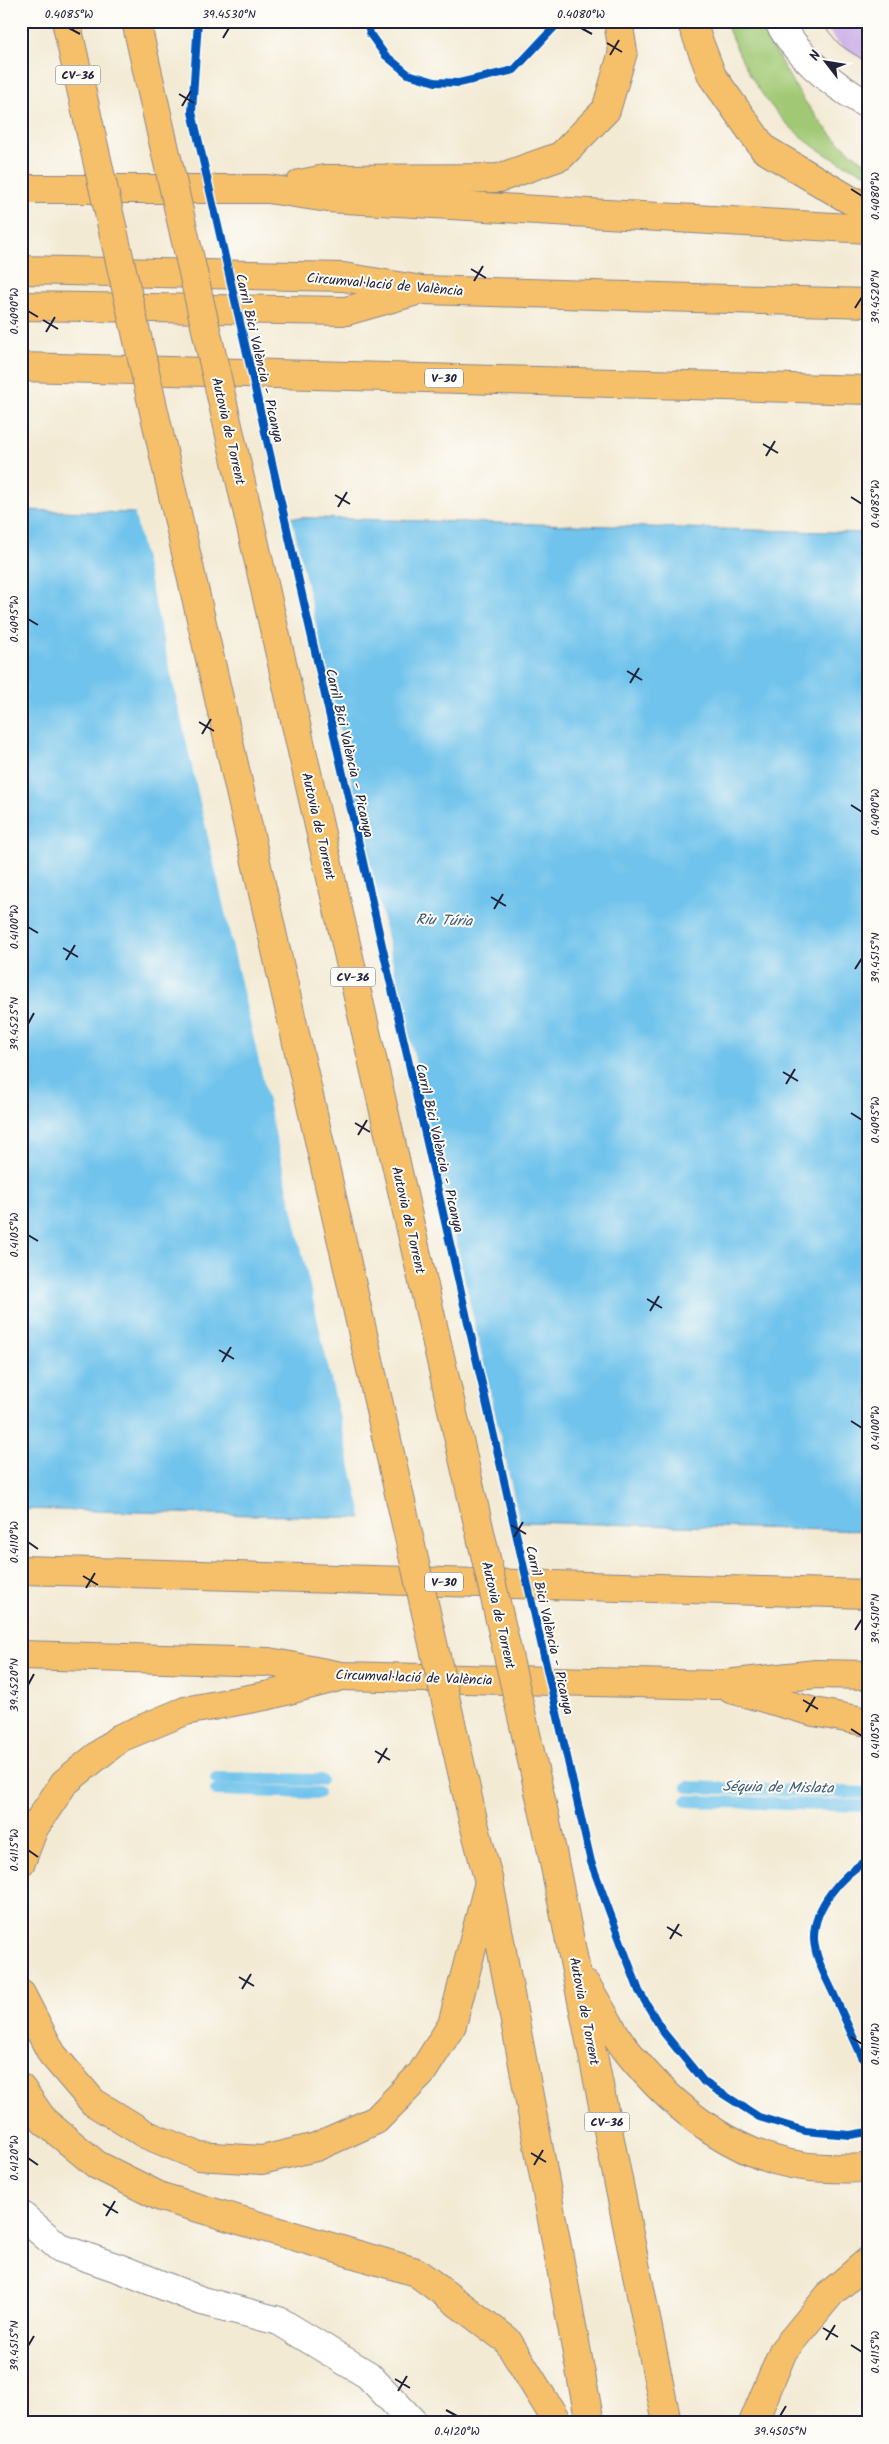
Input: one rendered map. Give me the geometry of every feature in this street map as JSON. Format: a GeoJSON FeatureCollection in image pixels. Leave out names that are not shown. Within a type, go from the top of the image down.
{"type":"FeatureCollection","features":[{"type":"Feature","properties":{"kind":"highway","name":"CV-36"},"geometry":{"type":"LineString","coordinates":[[66,21],[489,1882],[590,2423]]}},
{"type":"Feature","properties":{"kind":"highway","name":"Autovia de Torrent"},"geometry":{"type":"LineString","coordinates":[[136,21],[546,1822],[666,2423]]}},
{"type":"Feature","properties":{"kind":"highway"},"geometry":{"type":"LineString","coordinates":[[146,64],[158,21]]}},
{"type":"Feature","properties":{"kind":"highway"},"geometry":{"type":"LineString","coordinates":[[268,190],[325,179],[499,178],[561,156],[606,110],[622,52],[618,21]]}},
{"type":"Feature","properties":{"kind":"highway"},"geometry":{"type":"LineString","coordinates":[[692,21],[712,76],[764,149],[850,200],[868,206]]}},
{"type":"Feature","properties":{"kind":"highway"},"geometry":{"type":"LineString","coordinates":[[21,189],[268,190],[328,198],[868,229]]}},
{"type":"Feature","properties":{"kind":"highway","name":"Circumval·lació de València"},"geometry":{"type":"LineString","coordinates":[[21,270],[343,277],[422,290],[868,303]]}},
{"type":"Feature","properties":{"kind":"highway"},"geometry":{"type":"LineString","coordinates":[[21,306],[346,311],[422,290]]}},
{"type":"Feature","properties":{"kind":"highway","name":"V-30"},"geometry":{"type":"LineString","coordinates":[[21,367],[868,390]]}},
{"type":"Feature","properties":{"kind":"highway","name":"V-30"},"geometry":{"type":"LineString","coordinates":[[21,1570],[868,1594]]}},
{"type":"Feature","properties":{"kind":"highway","name":"Circumval·lació de València"},"geometry":{"type":"LineString","coordinates":[[21,1655],[269,1662],[341,1676],[716,1685],[816,1674],[868,1675]]}},
{"type":"Feature","properties":{"kind":"highway"},"geometry":{"type":"LineString","coordinates":[[21,1862],[34,1828],[64,1783],[120,1738],[185,1711],[270,1695],[341,1676]]}},
{"type":"Feature","properties":{"kind":"highway"},"geometry":{"type":"LineString","coordinates":[[716,1685],[814,1712],[868,1722]]}},
{"type":"Feature","properties":{"kind":"highway"},"geometry":{"type":"LineString","coordinates":[[21,1994],[52,2054],[93,2102],[145,2134],[198,2156],[262,2160],[316,2147],[376,2120],[421,2074],[452,2025],[465,1981],[489,1882]]}},
{"type":"Feature","properties":{"kind":"highway"},"geometry":{"type":"LineString","coordinates":[[576,1968],[624,2046],[665,2093],[718,2135],[761,2157],[806,2168],[868,2167]]}},
{"type":"Feature","properties":{"kind":"highway"},"geometry":{"type":"LineString","coordinates":[[21,2088],[44,2121],[97,2165],[161,2197],[416,2272],[507,2340],[558,2423]]}},
{"type":"Feature","properties":{"kind":"highway"},"geometry":{"type":"LineString","coordinates":[[754,2423],[783,2351],[831,2293],[868,2261]]}},
{"type":"Feature","properties":{"kind":"street"},"geometry":{"type":"LineString","coordinates":[[778,21],[800,51],[827,78],[868,105]]}},
{"type":"Feature","properties":{"kind":"street"},"geometry":{"type":"LineString","coordinates":[[21,2216],[60,2248],[121,2269],[202,2301],[279,2321],[368,2375],[414,2423]]}},
{"type":"Feature","properties":{"kind":"green space"},"geometry":{"type":"Polygon","coordinates":[[[725,21],[760,21],[780,61],[804,100],[833,136],[868,164],[868,174],[841,163],[818,149],[778,115],[748,72],[725,21]]]}},
{"type":"Feature","properties":{"kind":"water","name":"Riu Túria"},"geometry":{"type":"Polygon","coordinates":[[[21,510],[868,533],[868,1531],[21,1509],[21,510]]]}},
{"type":"Feature","properties":{"kind":"pier"},"geometry":{"type":"Polygon","coordinates":[[[134,511],[291,515],[520,1524],[363,1520],[134,511]]]}},
{"type":"Feature","properties":{"kind":"building"},"geometry":{"type":"Polygon","coordinates":[[[820,21],[868,21],[868,63],[839,44],[820,21]]]}},
{"type":"Feature","properties":{"kind":"waterway"},"geometry":{"type":"LineString","coordinates":[[216,1778],[321,1780]]}},
{"type":"Feature","properties":{"kind":"waterway"},"geometry":{"type":"LineString","coordinates":[[688,1787],[868,1793]]}},
{"type":"Feature","properties":{"kind":"waterway","name":"Séquia de Mislata"},"geometry":{"type":"LineString","coordinates":[[216,1790],[318,1793]]}},
{"type":"Feature","properties":{"kind":"waterway","name":"Séquia de Mislata"},"geometry":{"type":"LineString","coordinates":[[687,1801],[868,1806]]}},
{"type":"Feature","properties":{"kind":"cycle path","name":"Carril Bici València - Picanya"},"geometry":{"type":"LineString","coordinates":[[198,21],[192,112],[591,1862],[639,1991],[664,2033],[704,2082],[759,2117],[805,2131],[850,2135],[868,2132]]}},
{"type":"Feature","properties":{"kind":"cycle path"},"geometry":{"type":"LineString","coordinates":[[367,21],[370,34],[385,55],[408,74],[435,82],[459,83],[514,70],[560,21]]}},
{"type":"Feature","properties":{"kind":"cycle path"},"geometry":{"type":"LineString","coordinates":[[868,1860],[848,1874],[831,1893],[818,1916],[814,1939],[822,1969],[868,2070]]}}]}
